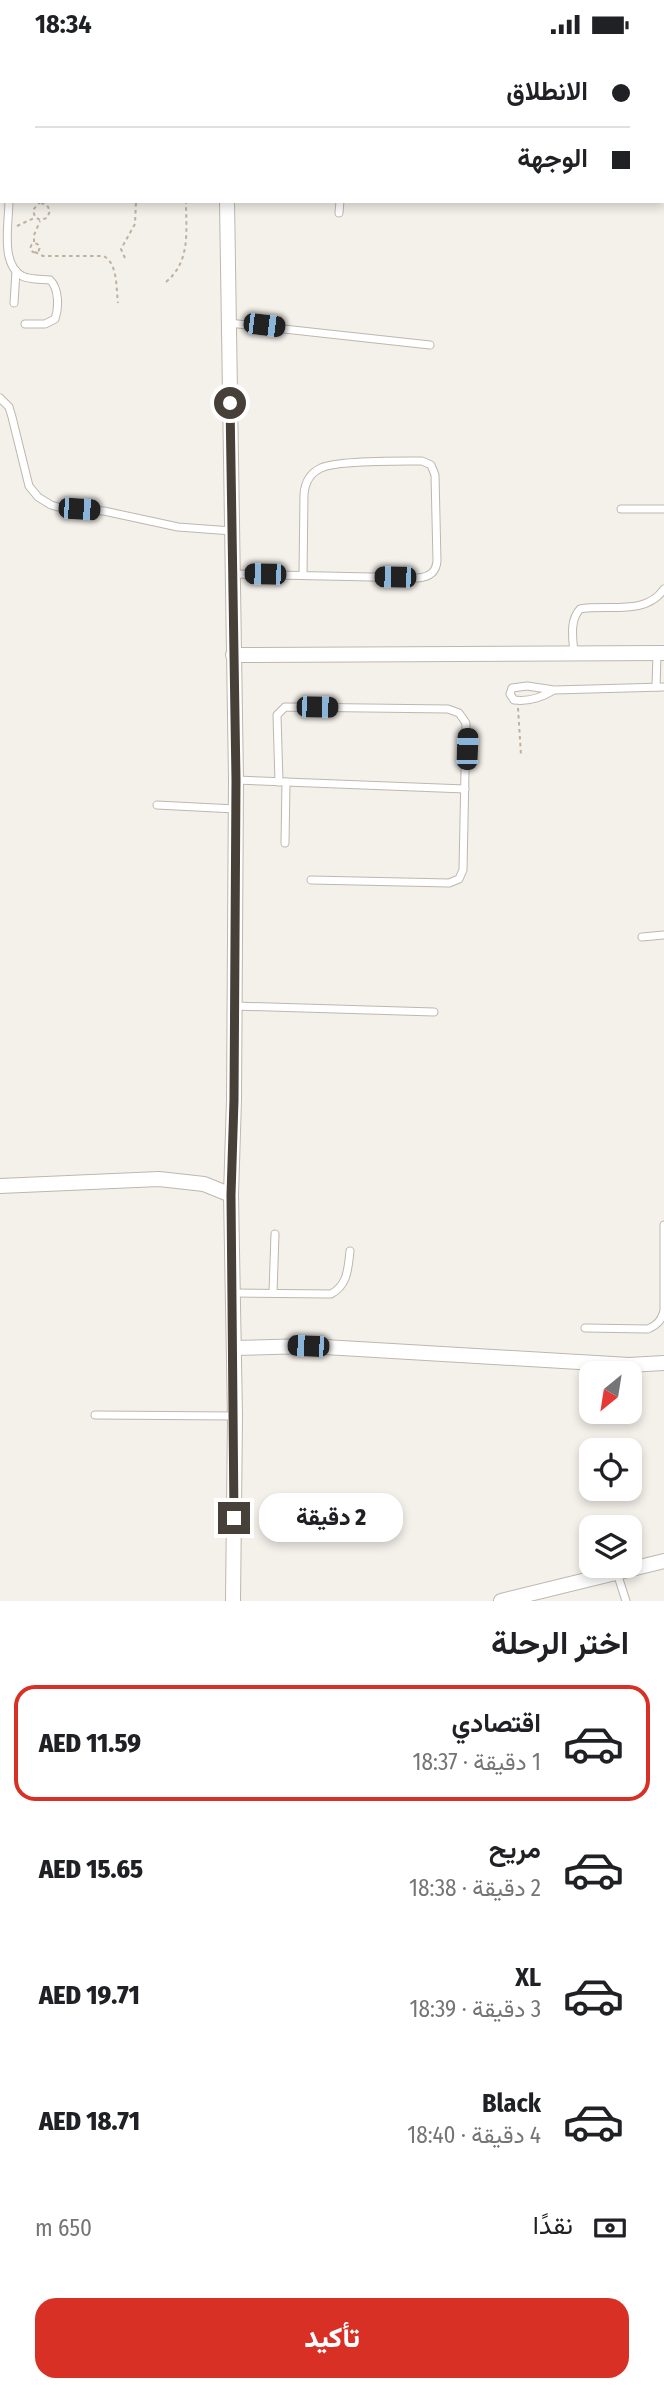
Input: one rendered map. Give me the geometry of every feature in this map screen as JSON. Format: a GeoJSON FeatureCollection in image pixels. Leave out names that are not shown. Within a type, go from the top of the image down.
{"type":"FeatureCollection","features":[{"type":"Feature","properties":{"kind":"street"},"geometry":{"type":"LineString","coordinates":[[227,203],[236,780],[231,1195],[235,1416],[233,1601]]}},
{"type":"Feature","properties":{"kind":"street"},"geometry":{"type":"LineString","coordinates":[[233,655],[661,653]]}},
{"type":"Feature","properties":{"kind":"street"},"geometry":{"type":"LineString","coordinates":[[0,1186],[159,1179],[204,1184],[231,1195]]}},
{"type":"Feature","properties":{"kind":"street"},"geometry":{"type":"LineString","coordinates":[[234,1348],[308,1346],[629,1365],[664,1363]]}},
{"type":"Feature","properties":{"kind":"street"},"geometry":{"type":"LineString","coordinates":[[642,1567],[664,1561]]}},
{"type":"Feature","properties":{"kind":"street"},"geometry":{"type":"LineString","coordinates":[[501,1601],[596,1578]]}},
{"type":"Feature","properties":{"kind":"lane"},"geometry":{"type":"LineString","coordinates":[[9,203],[9,257],[16,271],[14,303]]}},
{"type":"Feature","properties":{"kind":"lane"},"geometry":{"type":"LineString","coordinates":[[339,213],[340,203]]}},
{"type":"Feature","properties":{"kind":"lane"},"geometry":{"type":"LineString","coordinates":[[16,271],[29,278],[50,280],[55,285],[55,319],[45,324],[25,324]]}},
{"type":"Feature","properties":{"kind":"lane"},"geometry":{"type":"LineString","coordinates":[[229,323],[430,345]]}},
{"type":"Feature","properties":{"kind":"lane"},"geometry":{"type":"LineString","coordinates":[[0,398],[9,408],[12,417],[29,486],[38,497],[51,505],[65,509],[104,511],[178,527],[232,531]]}},
{"type":"Feature","properties":{"kind":"lane"},"geometry":{"type":"LineString","coordinates":[[232,574],[418,577],[432,574],[437,561],[435,475],[431,465],[422,461],[336,464],[321,467],[314,473],[305,486],[303,575]]}},
{"type":"Feature","properties":{"kind":"lane"},"geometry":{"type":"LineString","coordinates":[[621,509],[664,509]]}},
{"type":"Feature","properties":{"kind":"lane"},"geometry":{"type":"LineString","coordinates":[[574,654],[573,621],[580,609],[649,604],[659,597],[664,589]]}},
{"type":"Feature","properties":{"kind":"lane"},"geometry":{"type":"LineString","coordinates":[[554,690],[533,700],[518,701],[510,694],[515,686],[554,690],[660,687],[661,653]]}},
{"type":"Feature","properties":{"kind":"lane"},"geometry":{"type":"LineString","coordinates":[[285,843],[277,715],[285,707],[448,709],[459,713],[466,723],[462,875],[454,882],[311,880]]}},
{"type":"Feature","properties":{"kind":"lane"},"geometry":{"type":"LineString","coordinates":[[236,780],[465,789]]}},
{"type":"Feature","properties":{"kind":"lane"},"geometry":{"type":"LineString","coordinates":[[157,805],[235,809]]}},
{"type":"Feature","properties":{"kind":"lane"},"geometry":{"type":"LineString","coordinates":[[642,937],[664,935]]}},
{"type":"Feature","properties":{"kind":"lane"},"geometry":{"type":"LineString","coordinates":[[234,1006],[434,1011]]}},
{"type":"Feature","properties":{"kind":"lane"},"geometry":{"type":"LineString","coordinates":[[585,1328],[648,1329],[661,1319],[664,1311],[664,1225]]}},
{"type":"Feature","properties":{"kind":"lane"},"geometry":{"type":"LineString","coordinates":[[273,1293],[275,1234]]}},
{"type":"Feature","properties":{"kind":"lane"},"geometry":{"type":"LineString","coordinates":[[232,1293],[331,1294],[339,1290],[344,1283],[350,1251]]}},
{"type":"Feature","properties":{"kind":"lane"},"geometry":{"type":"LineString","coordinates":[[95,1415],[235,1416]]}},
{"type":"Feature","properties":{"kind":"lane"},"geometry":{"type":"LineString","coordinates":[[619,1578],[626,1601]]}},
{"type":"Feature","properties":{"kind":"path"},"geometry":{"type":"LineString","coordinates":[[35,217],[34,206],[39,203]]}},
{"type":"Feature","properties":{"kind":"path"},"geometry":{"type":"LineString","coordinates":[[35,217],[40,220],[47,218],[50,211],[43,203]]}},
{"type":"Feature","properties":{"kind":"path"},"geometry":{"type":"LineString","coordinates":[[125,258],[121,249],[135,224],[136,203]]}},
{"type":"Feature","properties":{"kind":"path"},"geometry":{"type":"LineString","coordinates":[[166,282],[180,266],[184,256],[186,203]]}},
{"type":"Feature","properties":{"kind":"path"},"geometry":{"type":"LineString","coordinates":[[9,231],[35,217]]}},
{"type":"Feature","properties":{"kind":"path"},"geometry":{"type":"LineString","coordinates":[[40,220],[30,248],[43,256],[103,256],[109,259],[113,264],[118,303]]}},
{"type":"Feature","properties":{"kind":"path"},"geometry":{"type":"LineString","coordinates":[[34,243],[39,248],[35,252]]}},
{"type":"Feature","properties":{"kind":"path"},"geometry":{"type":"LineString","coordinates":[[518,701],[520,755]]}},
{"type":"Feature","properties":{"kind":"route"},"geometry":{"type":"LineString","coordinates":[[230,403],[236,780],[231,1195],[234,1518]]}}]}
